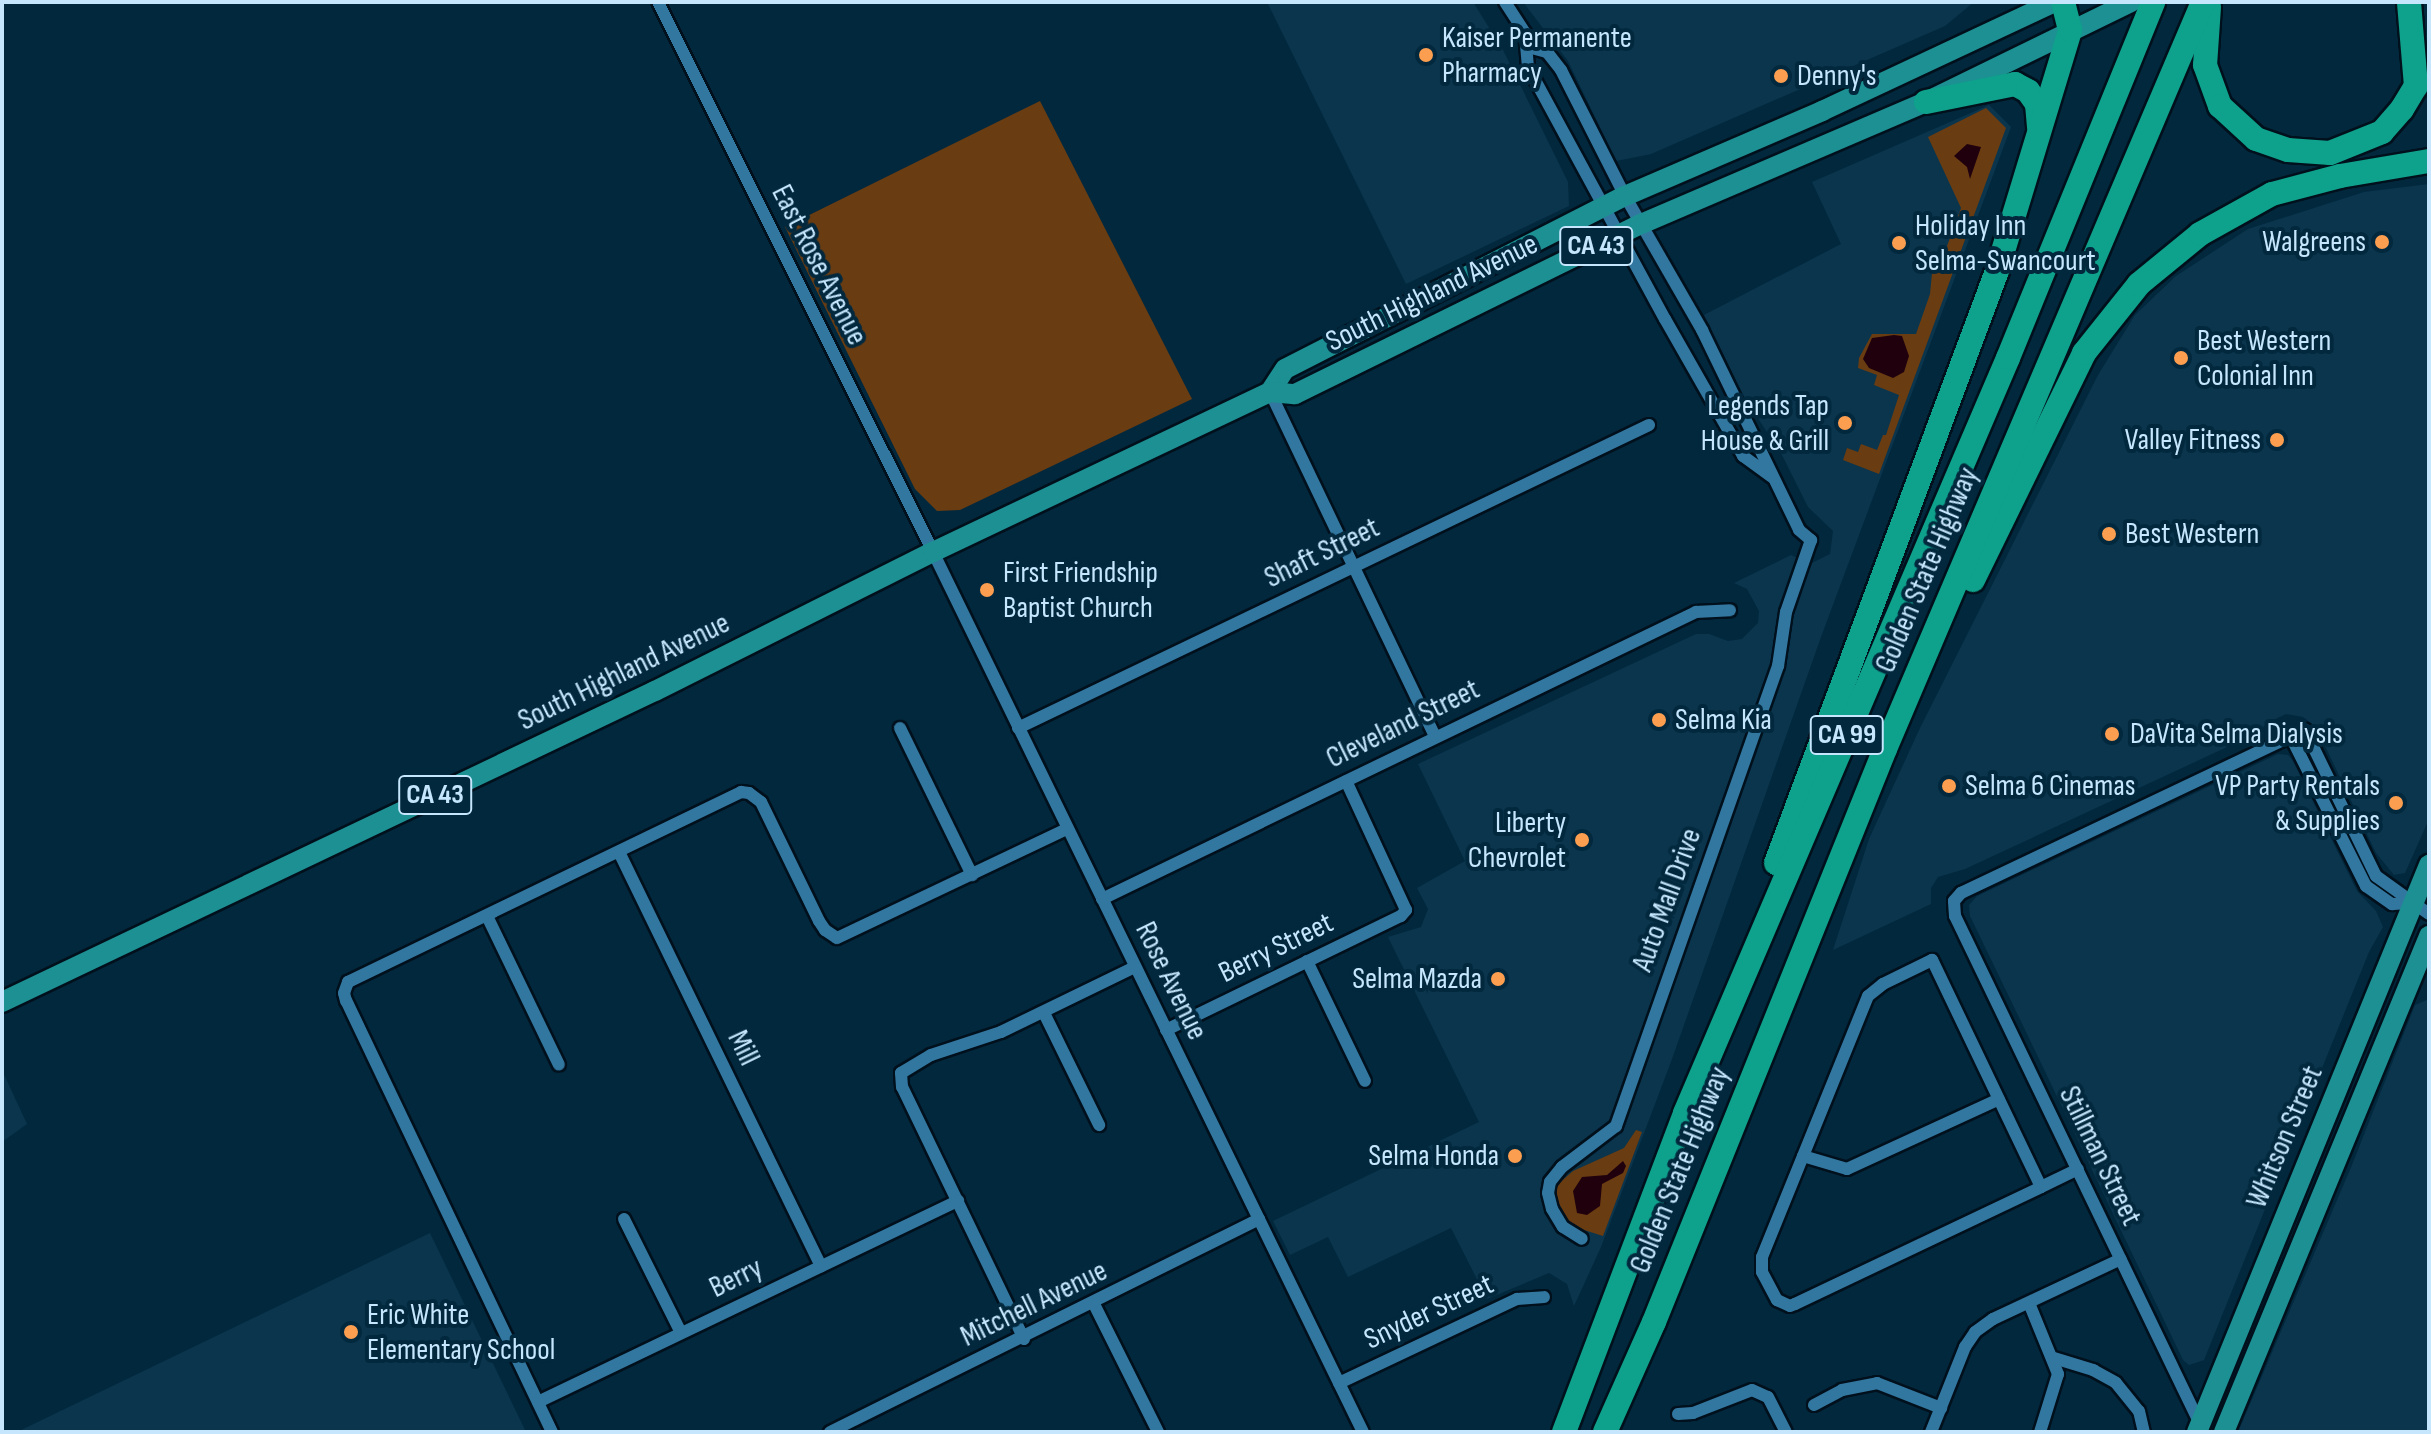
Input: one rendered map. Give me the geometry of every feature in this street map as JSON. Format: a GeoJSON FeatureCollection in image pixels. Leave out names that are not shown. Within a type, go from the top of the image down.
{"type":"FeatureCollection","features":[{"type":"Feature","properties":{"kind":"highway"},"geometry":{"type":"LineString","coordinates":[[1685,1113],[1992,285],[2070,30],[2063,2]]}},
{"type":"Feature","properties":{"kind":"highway","name":"Golden State Highway"},"geometry":{"type":"LineString","coordinates":[[1564,1432],[1685,1113],[2008,358],[2153,2]]}},
{"type":"Feature","properties":{"kind":"highway"},"geometry":{"type":"LineString","coordinates":[[2409,2],[2416,86]]}},
{"type":"Feature","properties":{"kind":"highway"},"geometry":{"type":"LineString","coordinates":[[2205,9],[2205,65],[2220,106],[2256,139],[2288,150],[2330,153],[2361,144],[2382,132],[2402,109],[2416,86],[2427,2]]}},
{"type":"Feature","properties":{"kind":"highway","name":"Golden State Highway"},"geometry":{"type":"LineString","coordinates":[[1605,1432],[1654,1322],[1885,749],[2205,9]]}},
{"type":"Feature","properties":{"kind":"highway"},"geometry":{"type":"LineString","coordinates":[[1926,102],[2015,84],[2028,91],[2037,104],[2039,135]]}},
{"type":"Feature","properties":{"kind":"highway"},"geometry":{"type":"LineString","coordinates":[[1885,749],[2025,479],[2084,353],[2139,284],[2200,234],[2272,194],[2340,176],[2429,161]]}},
{"type":"Feature","properties":{"kind":"main road","name":"South Highland Avenue"},"geometry":{"type":"LineString","coordinates":[[1270,392],[1285,369],[1625,196],[1822,111],[2055,2]]}},
{"type":"Feature","properties":{"kind":"main road","name":"CA 43"},"geometry":{"type":"LineString","coordinates":[[1926,102],[2131,2]]}},
{"type":"Feature","properties":{"kind":"main road","name":"South Highland Avenue"},"geometry":{"type":"LineString","coordinates":[[2,1002],[642,697],[933,552],[1270,392],[1295,394],[1641,224],[1926,102]]}},
{"type":"Feature","properties":{"kind":"main road","name":"Whitson Street"},"geometry":{"type":"LineString","coordinates":[[2201,1429],[2359,1036],[2421,908],[2429,865]]}},
{"type":"Feature","properties":{"kind":"main road","name":"Whitson Street"},"geometry":{"type":"LineString","coordinates":[[2224,1432],[2429,936]]}},
{"type":"Feature","properties":{"kind":"main road"},"geometry":{"type":"LineString","coordinates":[[2341,1148],[2331,1138],[2360,1058],[2359,1036]]}},
{"type":"Feature","properties":{"kind":"main road"},"geometry":{"type":"LineString","coordinates":[[2282,1291],[2282,1258],[2304,1204],[2304,1199],[2296,1190]]}},
{"type":"Feature","properties":{"kind":"street","name":"East Rose Avenue"},"geometry":{"type":"LineString","coordinates":[[658,2],[933,552]]}},
{"type":"Feature","properties":{"kind":"street"},"geometry":{"type":"LineString","coordinates":[[1505,2],[1525,33],[1528,67],[1743,456],[1774,479]]}},
{"type":"Feature","properties":{"kind":"street"},"geometry":{"type":"LineString","coordinates":[[1528,47],[1547,52],[1561,70],[1625,196],[1702,330],[1774,479]]}},
{"type":"Feature","properties":{"kind":"street"},"geometry":{"type":"LineString","coordinates":[[1270,392],[1435,736]]}},
{"type":"Feature","properties":{"kind":"street","name":"Shaft Street"},"geometry":{"type":"LineString","coordinates":[[1018,728],[1649,425]]}},
{"type":"Feature","properties":{"kind":"street","name":"Auto Mall Drive"},"geometry":{"type":"LineString","coordinates":[[1582,1239],[1563,1227],[1552,1209],[1548,1193],[1550,1182],[1562,1167],[1616,1126],[1778,666],[1786,612],[1811,540],[1799,530],[1774,479]]}},
{"type":"Feature","properties":{"kind":"street","name":"Rose Avenue"},"geometry":{"type":"LineString","coordinates":[[933,552],[1363,1432]]}},
{"type":"Feature","properties":{"kind":"street","name":"Cleveland Street"},"geometry":{"type":"LineString","coordinates":[[1102,899],[1701,609],[1730,610]]}},
{"type":"Feature","properties":{"kind":"street"},"geometry":{"type":"LineString","coordinates":[[900,728],[972,875]]}},
{"type":"Feature","properties":{"kind":"street","name":"Stillman Street"},"geometry":{"type":"LineString","coordinates":[[2201,1429],[1955,916],[1954,901],[1961,893],[2291,737],[2366,886],[2392,904],[2421,908]]}},
{"type":"Feature","properties":{"kind":"street","name":"Berry Street"},"geometry":{"type":"LineString","coordinates":[[1166,1030],[1406,910],[1346,781]]}},
{"type":"Feature","properties":{"kind":"street"},"geometry":{"type":"LineString","coordinates":[[552,1432],[344,993],[353,979],[741,792],[749,793],[767,811],[825,930],[837,938],[1067,829]]}},
{"type":"Feature","properties":{"kind":"street","name":"Mill"},"geometry":{"type":"LineString","coordinates":[[619,852],[821,1266]]}},
{"type":"Feature","properties":{"kind":"street"},"geometry":{"type":"LineString","coordinates":[[487,916],[559,1065]]}},
{"type":"Feature","properties":{"kind":"street"},"geometry":{"type":"LineString","coordinates":[[2041,1187],[1932,960],[1883,984],[1868,996],[1761,1266],[1773,1295],[1785,1306],[2041,1187],[2078,1169]]}},
{"type":"Feature","properties":{"kind":"street"},"geometry":{"type":"LineString","coordinates":[[1307,961],[1365,1081]]}},
{"type":"Feature","properties":{"kind":"street"},"geometry":{"type":"LineString","coordinates":[[1024,1339],[902,1087],[901,1073],[931,1055],[1044,1013],[1135,967]]}},
{"type":"Feature","properties":{"kind":"street"},"geometry":{"type":"LineString","coordinates":[[1044,1013],[1099,1125]]}},
{"type":"Feature","properties":{"kind":"street"},"geometry":{"type":"LineString","coordinates":[[1803,1156],[1835,1168],[1847,1169],[1999,1099]]}},
{"type":"Feature","properties":{"kind":"street","name":"Berry"},"geometry":{"type":"LineString","coordinates":[[538,1402],[958,1201]]}},
{"type":"Feature","properties":{"kind":"street"},"geometry":{"type":"LineString","coordinates":[[624,1219],[681,1333]]}},
{"type":"Feature","properties":{"kind":"street","name":"Mitchell Avenue"},"geometry":{"type":"LineString","coordinates":[[830,1432],[1024,1339],[1259,1219]]}},
{"type":"Feature","properties":{"kind":"street"},"geometry":{"type":"LineString","coordinates":[[1931,1432],[1965,1347],[1975,1332],[2121,1259]]}},
{"type":"Feature","properties":{"kind":"street","name":"Snyder Street"},"geometry":{"type":"LineString","coordinates":[[1339,1383],[1517,1299],[1544,1297]]}},
{"type":"Feature","properties":{"kind":"street"},"geometry":{"type":"LineString","coordinates":[[2029,1303],[2054,1358],[2056,1390],[2040,1432]]}},
{"type":"Feature","properties":{"kind":"street"},"geometry":{"type":"LineString","coordinates":[[1094,1304],[1158,1432]]}},
{"type":"Feature","properties":{"kind":"street"},"geometry":{"type":"LineString","coordinates":[[2054,1358],[2093,1370],[2116,1383],[2139,1411],[2144,1432]]}},
{"type":"Feature","properties":{"kind":"street"},"geometry":{"type":"LineString","coordinates":[[1814,1405],[1842,1390],[1877,1383],[1941,1408]]}},
{"type":"Feature","properties":{"kind":"street"},"geometry":{"type":"LineString","coordinates":[[1678,1414],[1693,1413],[1752,1390],[1764,1394],[1771,1402],[1786,1432]]}},
{"type":"Feature","properties":{"kind":"shaded area"},"geometry":{"type":"Polygon","coordinates":[[[1267,2],[1473,2],[1503,50],[1568,182],[1569,206],[1406,284],[1267,2]]]}},
{"type":"Feature","properties":{"kind":"shaded area"},"geometry":{"type":"Polygon","coordinates":[[[1523,2],[1974,2],[1945,26],[1651,154],[1616,161],[1568,61],[1523,2]]]}},
{"type":"Feature","properties":{"kind":"shaded area"},"geometry":{"type":"Polygon","coordinates":[[[1040,101],[1192,399],[960,510],[937,511],[915,489],[785,227],[1040,101]]]}},
{"type":"Feature","properties":{"kind":"shaded area"},"geometry":{"type":"Polygon","coordinates":[[[1989,105],[2011,127],[1821,637],[1672,1059],[1601,1247],[1574,1306],[1567,1284],[1549,1273],[1487,1299],[1451,1228],[1348,1277],[1328,1237],[1290,1255],[1273,1221],[1479,1122],[1388,937],[1421,927],[1428,909],[1417,888],[1465,861],[1418,764],[1696,634],[1709,634],[1728,641],[1742,639],[1758,623],[1759,611],[1747,589],[1734,583],[1791,555],[1810,564],[1830,554],[1833,531],[1808,507],[1782,455],[1742,394],[1704,315],[1841,244],[1812,182],[1989,105]]]}},
{"type":"Feature","properties":{"kind":"shaded area"},"geometry":{"type":"Polygon","coordinates":[[[1986,108],[2006,128],[1879,474],[1843,460],[1847,448],[1858,452],[1861,444],[1877,450],[1883,435],[1886,435],[1899,395],[1874,385],[1877,375],[1858,368],[1859,358],[1872,334],[1916,334],[1930,294],[1932,273],[1948,255],[1947,246],[1961,208],[1928,137],[1986,108]]]}},
{"type":"Feature","properties":{"kind":"shaded area"},"geometry":{"type":"Polygon","coordinates":[[[1967,144],[1981,147],[1970,179],[1967,167],[1954,156],[1967,144]]]}},
{"type":"Feature","properties":{"kind":"shaded area"},"geometry":{"type":"Polygon","coordinates":[[[2429,184],[2429,819],[2405,873],[2394,875],[2376,853],[2316,727],[2303,717],[2286,714],[2269,722],[2255,734],[1965,869],[1938,877],[1931,888],[1931,904],[1833,950],[1869,839],[1920,728],[2098,375],[2135,315],[2176,276],[2248,229],[2364,192],[2429,184]]]}},
{"type":"Feature","properties":{"kind":"shaded area"},"geometry":{"type":"Polygon","coordinates":[[[1902,336],[1909,356],[1904,372],[1893,378],[1869,368],[1863,359],[1872,338],[1902,336]]]}},
{"type":"Feature","properties":{"kind":"shaded area"},"geometry":{"type":"Polygon","coordinates":[[[2278,754],[2288,755],[2293,761],[2357,891],[2376,911],[2383,927],[2369,952],[2204,1360],[2189,1365],[2183,1360],[1970,916],[1969,905],[1977,896],[2278,754]]]}},
{"type":"Feature","properties":{"kind":"shaded area"},"geometry":{"type":"Polygon","coordinates":[[[2429,994],[2429,1432],[2238,1432],[2352,1165],[2415,1005],[2427,1000],[2429,994]]]}},
{"type":"Feature","properties":{"kind":"shaded area"},"geometry":{"type":"Polygon","coordinates":[[[2,1070],[27,1124],[2,1142],[2,1070]]]}},
{"type":"Feature","properties":{"kind":"shaded area"},"geometry":{"type":"Polygon","coordinates":[[[1636,1130],[1642,1132],[1603,1236],[1565,1224],[1552,1198],[1558,1184],[1573,1171],[1624,1148],[1636,1130]]]}},
{"type":"Feature","properties":{"kind":"shaded area"},"geometry":{"type":"Polygon","coordinates":[[[1623,1161],[1626,1166],[1623,1173],[1602,1184],[1600,1206],[1587,1215],[1577,1213],[1573,1191],[1582,1177],[1607,1175],[1623,1161]]]}},
{"type":"Feature","properties":{"kind":"shaded area","name":"Eric White Elementary School"},"geometry":{"type":"Polygon","coordinates":[[[430,1233],[526,1432],[17,1432],[430,1233]]]}},
{"type":"Feature","properties":{"kind":"place","name":"Kaiser Permanente Pharmacy"},"geometry":{"type":"Point","coordinates":[1426,55]}},
{"type":"Feature","properties":{"kind":"place","name":"Denny's"},"geometry":{"type":"Point","coordinates":[1781,76]}},
{"type":"Feature","properties":{"kind":"place","name":"Walgreens"},"geometry":{"type":"Point","coordinates":[2382,242]}},
{"type":"Feature","properties":{"kind":"place","name":"Holiday Inn Selma-Swancourt"},"geometry":{"type":"Point","coordinates":[1899,243]}},
{"type":"Feature","properties":{"kind":"place","name":"Best Western Colonial Inn"},"geometry":{"type":"Point","coordinates":[2181,358]}},
{"type":"Feature","properties":{"kind":"place","name":"Legends Tap House & Grill"},"geometry":{"type":"Point","coordinates":[1845,423]}},
{"type":"Feature","properties":{"kind":"place","name":"Valley Fitness"},"geometry":{"type":"Point","coordinates":[2277,440]}},
{"type":"Feature","properties":{"kind":"place","name":"Best Western"},"geometry":{"type":"Point","coordinates":[2109,534]}},
{"type":"Feature","properties":{"kind":"place","name":"First Friendship Baptist Church"},"geometry":{"type":"Point","coordinates":[987,590]}},
{"type":"Feature","properties":{"kind":"place","name":"Selma Kia"},"geometry":{"type":"Point","coordinates":[1659,720]}},
{"type":"Feature","properties":{"kind":"place","name":"DaVita Selma Dialysis"},"geometry":{"type":"Point","coordinates":[2112,734]}},
{"type":"Feature","properties":{"kind":"place","name":"Selma 6 Cinemas"},"geometry":{"type":"Point","coordinates":[1949,786]}},
{"type":"Feature","properties":{"kind":"place","name":"VP Party Rentals & Supplies"},"geometry":{"type":"Point","coordinates":[2396,803]}},
{"type":"Feature","properties":{"kind":"place","name":"Liberty Chevrolet"},"geometry":{"type":"Point","coordinates":[1582,840]}},
{"type":"Feature","properties":{"kind":"place","name":"Selma Mazda"},"geometry":{"type":"Point","coordinates":[1498,979]}},
{"type":"Feature","properties":{"kind":"place","name":"Selma Honda"},"geometry":{"type":"Point","coordinates":[1515,1156]}},
{"type":"Feature","properties":{"kind":"place","name":"Eric White Elementary School"},"geometry":{"type":"Point","coordinates":[351,1332]}}]}
